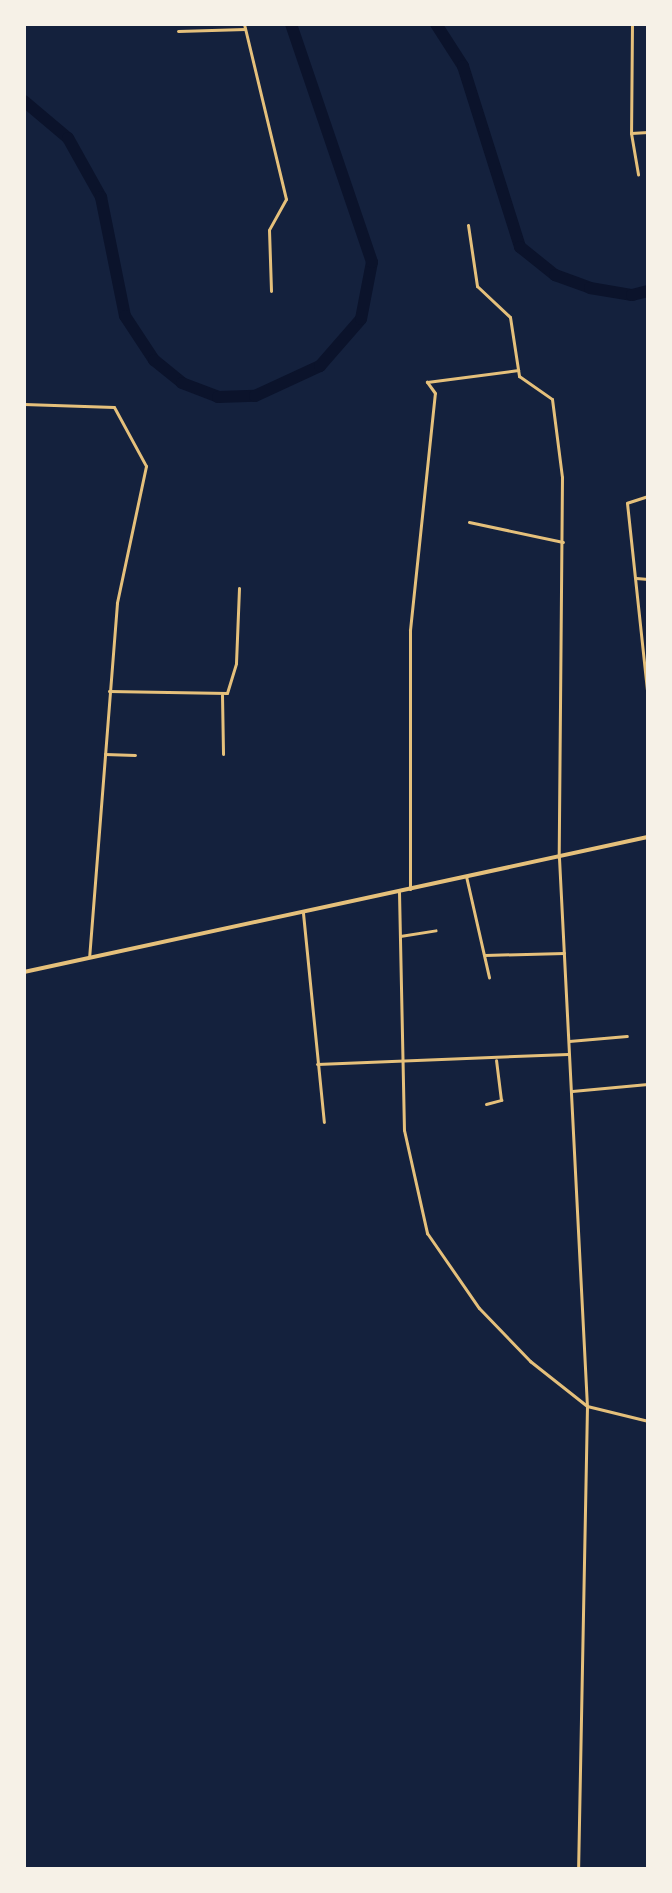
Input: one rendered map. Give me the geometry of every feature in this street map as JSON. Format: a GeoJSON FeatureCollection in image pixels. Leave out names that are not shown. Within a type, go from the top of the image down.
{"type":"FeatureCollection","features":[{"type":"Feature","properties":{"kind":"street"},"geometry":{"type":"LineString","coordinates":[[632,24],[631,133],[638,174]]}},
{"type":"Feature","properties":{"kind":"street"},"geometry":{"type":"LineString","coordinates":[[178,31],[244,26],[286,199],[269,230],[271,291]]}},
{"type":"Feature","properties":{"kind":"street"},"geometry":{"type":"LineString","coordinates":[[631,133],[648,132]]}},
{"type":"Feature","properties":{"kind":"street"},"geometry":{"type":"LineString","coordinates":[[468,225],[477,286],[510,317],[522,382],[547,391],[552,399],[563,542],[559,858],[587,1406],[578,1869]]}},
{"type":"Feature","properties":{"kind":"street"},"geometry":{"type":"LineString","coordinates":[[410,889],[410,630],[435,393],[427,382],[518,370]]}},
{"type":"Feature","properties":{"kind":"street"},"geometry":{"type":"LineString","coordinates":[[24,404],[114,407],[145,458],[146,475],[117,603],[89,957]]}},
{"type":"Feature","properties":{"kind":"street"},"geometry":{"type":"LineString","coordinates":[[648,496],[627,503],[648,699]]}},
{"type":"Feature","properties":{"kind":"street"},"geometry":{"type":"LineString","coordinates":[[469,522],[563,542]]}},
{"type":"Feature","properties":{"kind":"street"},"geometry":{"type":"LineString","coordinates":[[636,578],[648,579]]}},
{"type":"Feature","properties":{"kind":"street"},"geometry":{"type":"LineString","coordinates":[[109,691],[222,695],[230,688],[236,663],[239,588]]}},
{"type":"Feature","properties":{"kind":"street"},"geometry":{"type":"LineString","coordinates":[[222,695],[223,754]]}},
{"type":"Feature","properties":{"kind":"street"},"geometry":{"type":"LineString","coordinates":[[105,754],[135,755]]}},
{"type":"Feature","properties":{"kind":"street"},"geometry":{"type":"LineString","coordinates":[[24,972],[648,837]]}},
{"type":"Feature","properties":{"kind":"street"},"geometry":{"type":"LineString","coordinates":[[466,876],[489,977]]}},
{"type":"Feature","properties":{"kind":"street"},"geometry":{"type":"LineString","coordinates":[[399,892],[401,1060],[410,1169],[432,1244],[514,1346],[587,1406],[648,1421]]}},
{"type":"Feature","properties":{"kind":"street"},"geometry":{"type":"LineString","coordinates":[[303,913],[324,1122]]}},
{"type":"Feature","properties":{"kind":"street"},"geometry":{"type":"LineString","coordinates":[[400,936],[436,930]]}},
{"type":"Feature","properties":{"kind":"street"},"geometry":{"type":"LineString","coordinates":[[485,955],[564,953]]}},
{"type":"Feature","properties":{"kind":"street"},"geometry":{"type":"LineString","coordinates":[[569,1041],[627,1036]]}},
{"type":"Feature","properties":{"kind":"street"},"geometry":{"type":"LineString","coordinates":[[317,1064],[496,1060],[570,1054]]}},
{"type":"Feature","properties":{"kind":"street"},"geometry":{"type":"LineString","coordinates":[[486,1104],[501,1100],[496,1060]]}},
{"type":"Feature","properties":{"kind":"street"},"geometry":{"type":"LineString","coordinates":[[572,1091],[648,1084]]}},
{"type":"Feature","properties":{"kind":"waterway"},"geometry":{"type":"LineString","coordinates":[[24,101],[68,138],[101,197],[125,316],[154,360],[182,383],[218,397],[255,396],[320,366],[361,319],[372,262],[291,24]]}},
{"type":"Feature","properties":{"kind":"waterway"},"geometry":{"type":"LineString","coordinates":[[436,24],[463,66],[520,247],[555,275],[590,288],[632,295],[648,291]]}}]}
